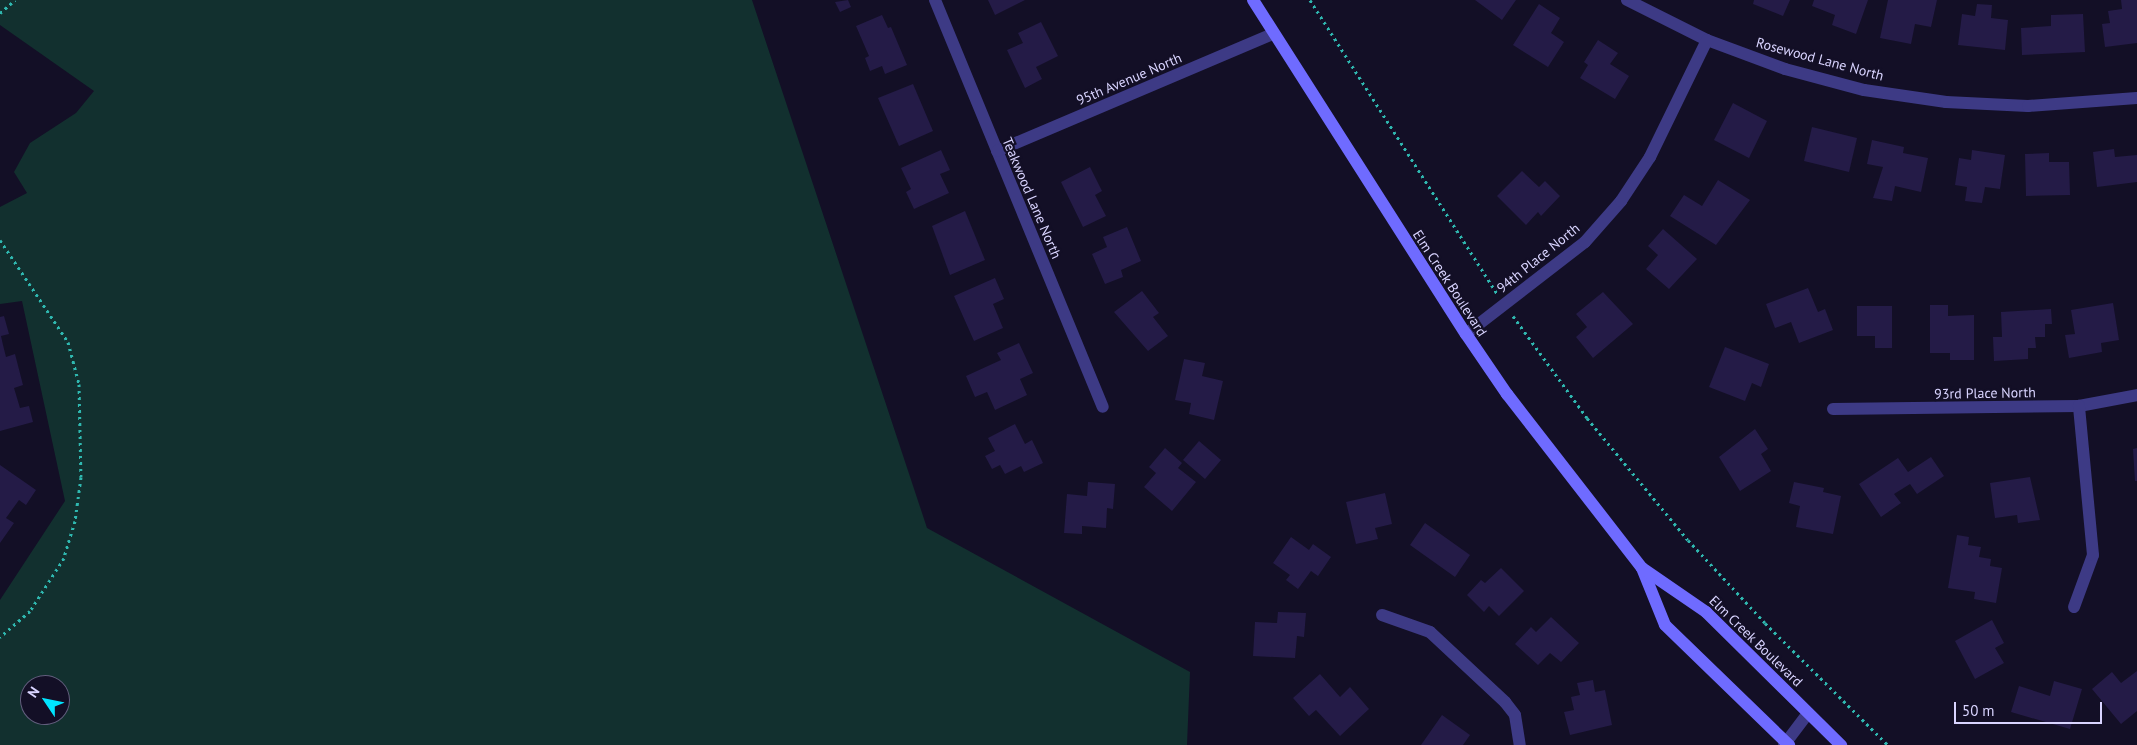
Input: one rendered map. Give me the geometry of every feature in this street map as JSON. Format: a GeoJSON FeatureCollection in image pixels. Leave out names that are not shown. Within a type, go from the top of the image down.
{"type":"FeatureCollection","features":[{"type":"Feature","properties":{"kind":"main road","name":"Elm Creek Boulevard"},"geometry":{"type":"LineString","coordinates":[[1253,0],[1466,334],[1508,394],[1642,568],[1664,625],[1786,744]]}},
{"type":"Feature","properties":{"kind":"main road","name":"Elm Creek Boulevard"},"geometry":{"type":"LineString","coordinates":[[1642,568],[1706,612],[1842,745]]}},
{"type":"Feature","properties":{"kind":"street","name":"Teakwood Lane North"},"geometry":{"type":"LineString","coordinates":[[935,0],[1103,407]]}},
{"type":"Feature","properties":{"kind":"street","name":"Rosewood Lane North"},"geometry":{"type":"LineString","coordinates":[[1627,0],[1706,40],[1786,69],[1856,87],[1946,102],[2028,106],[2137,98]]}},
{"type":"Feature","properties":{"kind":"street","name":"95th Avenue North"},"geometry":{"type":"LineString","coordinates":[[997,151],[1273,34]]}},
{"type":"Feature","properties":{"kind":"street","name":"94th Place North"},"geometry":{"type":"LineString","coordinates":[[1466,334],[1585,242],[1621,201],[1650,158],[1706,40]]}},
{"type":"Feature","properties":{"kind":"street","name":"93rd Place North"},"geometry":{"type":"LineString","coordinates":[[1833,409],[2079,406],[2137,395]]}},
{"type":"Feature","properties":{"kind":"street"},"geometry":{"type":"LineString","coordinates":[[2074,607],[2093,555],[2079,406]]}},
{"type":"Feature","properties":{"kind":"street"},"geometry":{"type":"LineString","coordinates":[[1382,616],[1430,632],[1498,695],[1515,715],[1520,745]]}},
{"type":"Feature","properties":{"kind":"street"},"geometry":{"type":"LineString","coordinates":[[1786,744],[1808,713]]}},
{"type":"Feature","properties":{"kind":"path"},"geometry":{"type":"LineString","coordinates":[[0,13],[15,0]]}},
{"type":"Feature","properties":{"kind":"path"},"geometry":{"type":"LineString","coordinates":[[1310,0],[1504,305],[1587,418],[1688,540],[1765,623],[1888,745]]}},
{"type":"Feature","properties":{"kind":"path"},"geometry":{"type":"LineString","coordinates":[[0,240],[68,342],[79,384],[82,477],[75,521],[64,558],[30,612],[0,637]]}},
{"type":"Feature","properties":{"kind":"green space"},"geometry":{"type":"Polygon","coordinates":[[[0,0],[752,0],[927,528],[1190,672],[1187,745],[0,745],[0,600],[65,501],[22,301],[0,304],[0,207],[27,193],[14,172],[30,143],[76,113],[94,91],[0,25],[0,0]]]}},
{"type":"Feature","properties":{"kind":"building"},"geometry":{"type":"Polygon","coordinates":[[[848,0],[851,7],[840,12],[835,2],[848,0]]]}},
{"type":"Feature","properties":{"kind":"building"},"geometry":{"type":"Polygon","coordinates":[[[988,0],[1025,0],[995,15],[988,0]]]}},
{"type":"Feature","properties":{"kind":"building"},"geometry":{"type":"Polygon","coordinates":[[[1475,0],[1516,0],[1502,20],[1475,0]]]}},
{"type":"Feature","properties":{"kind":"building"},"geometry":{"type":"Polygon","coordinates":[[[1754,0],[1790,0],[1783,16],[1753,4],[1754,0]]]}},
{"type":"Feature","properties":{"kind":"building"},"geometry":{"type":"Polygon","coordinates":[[[1814,0],[1868,0],[1856,34],[1832,25],[1835,15],[1812,6],[1814,0]]]}},
{"type":"Feature","properties":{"kind":"building"},"geometry":{"type":"Polygon","coordinates":[[[1888,0],[1937,0],[1931,27],[1915,24],[1911,44],[1880,38],[1888,0]]]}},
{"type":"Feature","properties":{"kind":"building"},"geometry":{"type":"Polygon","coordinates":[[[2121,0],[2137,0],[2137,43],[2105,47],[2102,24],[2110,23],[2108,11],[2122,9],[2121,0]]]}},
{"type":"Feature","properties":{"kind":"building"},"geometry":{"type":"Polygon","coordinates":[[[1539,4],[1560,18],[1551,33],[1564,42],[1548,67],[1513,45],[1539,4]]]}},
{"type":"Feature","properties":{"kind":"building"},"geometry":{"type":"Polygon","coordinates":[[[1977,4],[1992,5],[1991,18],[2008,20],[2005,50],[1958,45],[1962,14],[1975,16],[1977,4]]]}},
{"type":"Feature","properties":{"kind":"building"},"geometry":{"type":"Polygon","coordinates":[[[2083,14],[2085,52],[2022,55],[2021,28],[2051,26],[2051,15],[2083,14]]]}},
{"type":"Feature","properties":{"kind":"building"},"geometry":{"type":"Polygon","coordinates":[[[882,15],[888,28],[891,27],[907,65],[885,74],[882,66],[870,71],[865,58],[869,56],[856,26],[882,15]]]}},
{"type":"Feature","properties":{"kind":"building"},"geometry":{"type":"Polygon","coordinates":[[[1041,22],[1058,56],[1036,67],[1042,79],[1025,88],[1007,50],[1023,43],[1018,33],[1041,22]]]}},
{"type":"Feature","properties":{"kind":"building"},"geometry":{"type":"Polygon","coordinates":[[[1598,40],[1618,53],[1610,64],[1629,76],[1615,99],[1580,78],[1588,65],[1584,62],[1598,40]]]}},
{"type":"Feature","properties":{"kind":"building"},"geometry":{"type":"Polygon","coordinates":[[[913,84],[933,131],[899,146],[878,98],[913,84]]]}},
{"type":"Feature","properties":{"kind":"building"},"geometry":{"type":"Polygon","coordinates":[[[1733,103],[1767,121],[1749,158],[1714,140],[1733,103]]]}},
{"type":"Feature","properties":{"kind":"building"},"geometry":{"type":"Polygon","coordinates":[[[1812,127],[1857,138],[1849,172],[1804,161],[1812,127]]]}},
{"type":"Feature","properties":{"kind":"building"},"geometry":{"type":"Polygon","coordinates":[[[1872,140],[1904,147],[1903,153],[1928,158],[1921,192],[1895,186],[1892,201],[1873,198],[1883,167],[1867,164],[1872,140]]]}},
{"type":"Feature","properties":{"kind":"building"},"geometry":{"type":"Polygon","coordinates":[[[2114,149],[2115,157],[2137,155],[2137,182],[2097,187],[2093,152],[2114,149]]]}},
{"type":"Feature","properties":{"kind":"building"},"geometry":{"type":"Polygon","coordinates":[[[941,150],[950,170],[940,174],[949,193],[914,209],[906,192],[911,189],[901,168],[941,150]]]}},
{"type":"Feature","properties":{"kind":"building"},"geometry":{"type":"Polygon","coordinates":[[[1972,150],[2005,155],[2000,189],[1985,187],[1982,203],[1965,201],[1967,187],[1955,185],[1959,158],[1971,160],[1972,150]]]}},
{"type":"Feature","properties":{"kind":"building"},"geometry":{"type":"Polygon","coordinates":[[[2049,153],[2049,162],[2069,162],[2070,195],[2026,196],[2025,154],[2049,153]]]}},
{"type":"Feature","properties":{"kind":"building"},"geometry":{"type":"Polygon","coordinates":[[[1090,167],[1102,191],[1095,195],[1106,216],[1083,227],[1061,182],[1090,167]]]}},
{"type":"Feature","properties":{"kind":"building"},"geometry":{"type":"Polygon","coordinates":[[[1522,171],[1539,187],[1545,181],[1560,196],[1541,216],[1538,212],[1526,225],[1497,196],[1522,171]]]}},
{"type":"Feature","properties":{"kind":"building"},"geometry":{"type":"Polygon","coordinates":[[[1718,180],[1750,200],[1716,245],[1670,216],[1684,195],[1702,206],[1718,180]]]}},
{"type":"Feature","properties":{"kind":"building"},"geometry":{"type":"Polygon","coordinates":[[[965,211],[985,260],[950,275],[932,226],[965,211]]]}},
{"type":"Feature","properties":{"kind":"building"},"geometry":{"type":"Polygon","coordinates":[[[1127,227],[1141,261],[1121,270],[1123,277],[1105,284],[1092,254],[1107,247],[1103,237],[1127,227]]]}},
{"type":"Feature","properties":{"kind":"building"},"geometry":{"type":"Polygon","coordinates":[[[1663,229],[1697,259],[1669,289],[1646,269],[1658,255],[1648,246],[1663,229]]]}},
{"type":"Feature","properties":{"kind":"building"},"geometry":{"type":"Polygon","coordinates":[[[995,278],[1004,299],[993,304],[1003,328],[974,341],[954,296],[995,278]]]}},
{"type":"Feature","properties":{"kind":"building"},"geometry":{"type":"Polygon","coordinates":[[[1808,288],[1818,312],[1825,309],[1833,330],[1799,343],[1791,322],[1775,328],[1766,304],[1808,288]]]}},
{"type":"Feature","properties":{"kind":"building"},"geometry":{"type":"Polygon","coordinates":[[[1142,291],[1159,313],[1153,317],[1168,336],[1148,351],[1114,312],[1142,291]]]}},
{"type":"Feature","properties":{"kind":"building"},"geometry":{"type":"Polygon","coordinates":[[[1603,292],[1633,324],[1593,358],[1576,337],[1587,327],[1576,314],[1603,292]]]}},
{"type":"Feature","properties":{"kind":"building"},"geometry":{"type":"Polygon","coordinates":[[[2113,303],[2119,340],[2101,343],[2102,352],[2069,358],[2065,335],[2075,334],[2071,310],[2113,303]]]}},
{"type":"Feature","properties":{"kind":"building"},"geometry":{"type":"Polygon","coordinates":[[[1930,305],[1948,305],[1948,316],[1974,315],[1974,360],[1950,360],[1950,353],[1930,353],[1930,305]]]}},
{"type":"Feature","properties":{"kind":"building"},"geometry":{"type":"Polygon","coordinates":[[[1857,306],[1892,306],[1892,348],[1875,348],[1875,336],[1857,336],[1857,306]]]}},
{"type":"Feature","properties":{"kind":"building"},"geometry":{"type":"Polygon","coordinates":[[[2051,309],[2052,324],[2045,324],[2045,337],[2035,337],[2036,348],[2028,348],[2028,359],[1994,361],[1993,337],[2002,337],[2001,312],[2051,309]]]}},
{"type":"Feature","properties":{"kind":"building"},"geometry":{"type":"Polygon","coordinates":[[[4,316],[9,334],[1,336],[6,357],[15,354],[23,385],[14,388],[20,408],[29,406],[33,422],[0,431],[0,317],[4,316]]]}},
{"type":"Feature","properties":{"kind":"building"},"geometry":{"type":"Polygon","coordinates":[[[1019,343],[1033,373],[1020,379],[1027,395],[995,410],[987,392],[975,397],[966,376],[1001,360],[997,353],[1019,343]]]}},
{"type":"Feature","properties":{"kind":"building"},"geometry":{"type":"Polygon","coordinates":[[[1725,347],[1769,364],[1761,387],[1752,383],[1745,401],[1709,387],[1725,347]]]}},
{"type":"Feature","properties":{"kind":"building"},"geometry":{"type":"Polygon","coordinates":[[[1184,359],[1205,363],[1202,376],[1223,381],[1214,420],[1189,414],[1191,403],[1175,400],[1184,359]]]}},
{"type":"Feature","properties":{"kind":"building"},"geometry":{"type":"Polygon","coordinates":[[[1015,424],[1025,444],[1032,440],[1043,463],[1024,472],[1021,466],[1005,474],[1000,465],[992,469],[985,456],[995,451],[988,438],[1015,424]]]}},
{"type":"Feature","properties":{"kind":"building"},"geometry":{"type":"Polygon","coordinates":[[[1755,429],[1768,449],[1761,454],[1771,471],[1740,491],[1719,457],[1755,429]]]}},
{"type":"Feature","properties":{"kind":"building"},"geometry":{"type":"Polygon","coordinates":[[[1199,441],[1221,460],[1205,479],[1183,460],[1199,441]]]}},
{"type":"Feature","properties":{"kind":"building"},"geometry":{"type":"Polygon","coordinates":[[[1165,448],[1182,463],[1178,468],[1196,482],[1172,511],[1144,487],[1156,473],[1149,467],[1165,448]]]}},
{"type":"Feature","properties":{"kind":"building"},"geometry":{"type":"Polygon","coordinates":[[[2137,448],[2137,481],[2135,481],[2133,449],[2137,448]]]}},
{"type":"Feature","properties":{"kind":"building"},"geometry":{"type":"Polygon","coordinates":[[[1931,457],[1944,476],[1917,494],[1910,484],[1894,494],[1901,503],[1881,517],[1859,484],[1898,458],[1908,472],[1931,457]]]}},
{"type":"Feature","properties":{"kind":"building"},"geometry":{"type":"Polygon","coordinates":[[[0,465],[36,490],[26,505],[19,500],[6,518],[14,523],[0,543],[0,465]]]}},
{"type":"Feature","properties":{"kind":"building"},"geometry":{"type":"Polygon","coordinates":[[[2030,477],[2040,520],[2018,523],[2017,515],[1995,518],[1990,483],[2030,477]]]}},
{"type":"Feature","properties":{"kind":"building"},"geometry":{"type":"Polygon","coordinates":[[[1088,482],[1115,484],[1113,509],[1107,508],[1106,528],[1082,526],[1082,534],[1064,533],[1067,494],[1087,496],[1088,482]]]}},
{"type":"Feature","properties":{"kind":"building"},"geometry":{"type":"Polygon","coordinates":[[[1794,482],[1824,488],[1823,492],[1841,496],[1833,534],[1796,527],[1800,506],[1789,503],[1794,482]]]}},
{"type":"Feature","properties":{"kind":"building"},"geometry":{"type":"Polygon","coordinates":[[[1385,493],[1392,524],[1375,528],[1378,539],[1356,544],[1346,502],[1385,493]]]}},
{"type":"Feature","properties":{"kind":"building"},"geometry":{"type":"Polygon","coordinates":[[[1425,523],[1470,555],[1455,577],[1410,545],[1425,523]]]}},
{"type":"Feature","properties":{"kind":"building"},"geometry":{"type":"Polygon","coordinates":[[[1957,535],[1969,537],[1968,545],[1981,547],[1979,557],[1991,559],[1990,566],[2002,568],[1996,603],[1974,599],[1975,592],[1948,588],[1957,535]]]}},
{"type":"Feature","properties":{"kind":"building"},"geometry":{"type":"Polygon","coordinates":[[[1291,537],[1309,550],[1313,544],[1331,557],[1318,576],[1311,571],[1298,589],[1286,580],[1290,575],[1273,563],[1291,537]]]}},
{"type":"Feature","properties":{"kind":"building"},"geometry":{"type":"Polygon","coordinates":[[[1501,568],[1524,591],[1499,616],[1489,606],[1484,612],[1467,595],[1481,580],[1485,583],[1501,568]]]}},
{"type":"Feature","properties":{"kind":"building"},"geometry":{"type":"Polygon","coordinates":[[[1278,612],[1306,613],[1304,637],[1297,636],[1295,658],[1253,656],[1255,622],[1277,623],[1278,612]]]}},
{"type":"Feature","properties":{"kind":"building"},"geometry":{"type":"Polygon","coordinates":[[[1551,617],[1579,643],[1561,662],[1550,653],[1538,665],[1515,644],[1531,627],[1536,632],[1551,617]]]}},
{"type":"Feature","properties":{"kind":"building"},"geometry":{"type":"Polygon","coordinates":[[[1992,620],[2004,643],[1995,648],[2004,663],[1975,679],[1955,641],[1992,620]]]}},
{"type":"Feature","properties":{"kind":"building"},"geometry":{"type":"Polygon","coordinates":[[[2137,671],[2137,711],[2121,724],[2092,689],[2112,672],[2121,683],[2137,671]]]}},
{"type":"Feature","properties":{"kind":"building"},"geometry":{"type":"Polygon","coordinates":[[[1320,674],[1340,697],[1350,687],[1369,709],[1340,736],[1316,710],[1309,716],[1293,698],[1320,674]]]}},
{"type":"Feature","properties":{"kind":"building"},"geometry":{"type":"Polygon","coordinates":[[[1593,680],[1595,692],[1605,690],[1612,725],[1570,735],[1564,712],[1574,710],[1571,697],[1580,695],[1577,683],[1593,680]]]}},
{"type":"Feature","properties":{"kind":"building"},"geometry":{"type":"Polygon","coordinates":[[[2054,681],[2082,689],[2070,729],[2011,712],[2019,686],[2050,696],[2054,681]]]}},
{"type":"Feature","properties":{"kind":"building"},"geometry":{"type":"Polygon","coordinates":[[[1442,715],[1470,735],[1463,745],[1421,745],[1442,715]]]}}]}
